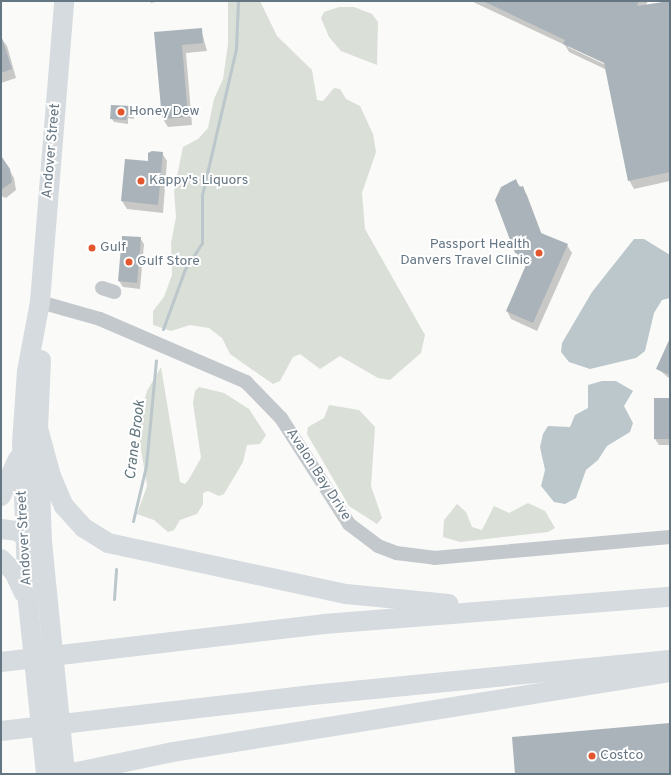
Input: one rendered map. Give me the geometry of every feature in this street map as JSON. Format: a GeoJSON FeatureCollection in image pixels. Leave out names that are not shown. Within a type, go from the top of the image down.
{"type":"FeatureCollection","features":[{"type":"Feature","properties":{"kind":"highway","name":"Andover Street"},"geometry":{"type":"LineString","coordinates":[[64,1],[40,302],[38,428],[44,568],[65,774]]}},
{"type":"Feature","properties":{"kind":"highway","name":"Andover Street"},"geometry":{"type":"LineString","coordinates":[[40,302],[27,371],[22,444],[24,534],[28,604],[45,772]]}},
{"type":"Feature","properties":{"kind":"highway"},"geometry":{"type":"LineString","coordinates":[[38,428],[51,476],[64,506],[84,528],[108,543],[346,594],[513,610]]}},
{"type":"Feature","properties":{"kind":"highway"},"geometry":{"type":"LineString","coordinates":[[1,496],[11,478],[22,444]]}},
{"type":"Feature","properties":{"kind":"highway"},"geometry":{"type":"LineString","coordinates":[[1,529],[24,534],[32,541],[44,568]]}},
{"type":"Feature","properties":{"kind":"highway"},"geometry":{"type":"LineString","coordinates":[[1,559],[14,572],[28,604]]}},
{"type":"Feature","properties":{"kind":"highway"},"geometry":{"type":"LineString","coordinates":[[1,662],[81,651],[324,624],[670,597]]}},
{"type":"Feature","properties":{"kind":"highway"},"geometry":{"type":"LineString","coordinates":[[4,731],[91,719],[670,660]]}},
{"type":"Feature","properties":{"kind":"highway"},"geometry":{"type":"LineString","coordinates":[[41,734],[52,760],[65,774],[670,672]]}},
{"type":"Feature","properties":{"kind":"street","name":"Avalon Bay Drive"},"geometry":{"type":"LineString","coordinates":[[40,302],[100,319],[246,382],[281,418],[349,524],[378,546],[396,553],[434,558],[670,537]]}},
{"type":"Feature","properties":{"kind":"shaded area"},"geometry":{"type":"Polygon","coordinates":[[[228,1],[260,1],[277,36],[312,70],[317,100],[323,101],[334,88],[340,89],[346,99],[360,106],[373,134],[376,152],[362,193],[365,229],[425,335],[421,353],[390,380],[378,378],[340,356],[320,369],[300,354],[293,357],[280,381],[273,384],[230,354],[222,338],[209,328],[190,325],[171,331],[153,325],[153,311],[164,297],[172,275],[171,243],[176,217],[174,191],[183,147],[198,139],[208,128],[214,99],[223,79],[228,44],[228,1]]]}},
{"type":"Feature","properties":{"kind":"shaded area"},"geometry":{"type":"Polygon","coordinates":[[[339,7],[354,7],[372,14],[378,22],[377,65],[341,51],[329,37],[321,18],[324,12],[339,7]]]}},
{"type":"Feature","properties":{"kind":"shaded area"},"geometry":{"type":"Polygon","coordinates":[[[634,239],[644,239],[670,255],[670,298],[662,300],[654,313],[645,351],[636,358],[590,369],[569,362],[561,352],[562,343],[592,292],[634,239]]]}},
{"type":"Feature","properties":{"kind":"shaded area"},"geometry":{"type":"Polygon","coordinates":[[[161,367],[180,482],[185,484],[201,458],[193,403],[195,391],[199,387],[224,393],[249,409],[266,435],[260,444],[247,445],[243,462],[224,494],[219,496],[208,491],[203,493],[203,504],[197,514],[180,520],[174,530],[168,532],[154,520],[137,514],[147,486],[137,425],[147,391],[161,367]]]}},
{"type":"Feature","properties":{"kind":"shaded area"},"geometry":{"type":"Polygon","coordinates":[[[602,381],[616,381],[633,391],[624,406],[633,423],[630,432],[607,446],[598,460],[586,470],[576,498],[565,504],[554,502],[541,486],[545,470],[540,447],[543,434],[548,426],[570,427],[575,415],[588,408],[588,385],[602,381]]]}},
{"type":"Feature","properties":{"kind":"shaded area"},"geometry":{"type":"Polygon","coordinates":[[[329,405],[359,410],[375,427],[371,486],[382,518],[377,524],[349,506],[307,434],[308,427],[324,418],[329,405]]]}},
{"type":"Feature","properties":{"kind":"shaded area"},"geometry":{"type":"Polygon","coordinates":[[[528,503],[545,511],[555,528],[548,532],[460,542],[443,537],[444,520],[457,504],[466,512],[472,527],[482,530],[494,506],[509,513],[528,503]]]}},
{"type":"Feature","properties":{"kind":"building"},"geometry":{"type":"Polygon","coordinates":[[[483,1],[639,1],[637,6],[670,1],[670,172],[628,181],[604,63],[563,44],[565,40],[483,1]]]}},
{"type":"Feature","properties":{"kind":"building"},"geometry":{"type":"Polygon","coordinates":[[[202,28],[203,43],[182,45],[188,117],[162,119],[154,32],[202,28]]]}},
{"type":"Feature","properties":{"kind":"building"},"geometry":{"type":"Polygon","coordinates":[[[1,35],[12,69],[1,73],[1,35]]]}},
{"type":"Feature","properties":{"kind":"building","name":"Honey Dew"},"geometry":{"type":"Polygon","coordinates":[[[111,105],[133,106],[132,115],[127,115],[126,120],[110,119],[111,105]]]}},
{"type":"Feature","properties":{"kind":"building","name":"Kappy's Liquors"},"geometry":{"type":"Polygon","coordinates":[[[152,151],[163,152],[158,205],[121,201],[125,159],[148,161],[148,153],[152,151]]]}},
{"type":"Feature","properties":{"kind":"building"},"geometry":{"type":"Polygon","coordinates":[[[1,156],[10,169],[12,182],[1,190],[1,156]]]}},
{"type":"Feature","properties":{"kind":"building"},"geometry":{"type":"Polygon","coordinates":[[[516,179],[519,187],[523,186],[541,233],[568,244],[533,323],[506,311],[529,258],[515,253],[495,200],[501,187],[516,179]]]}},
{"type":"Feature","properties":{"kind":"building","name":"Gulf Store"},"geometry":{"type":"Polygon","coordinates":[[[122,236],[141,237],[137,283],[118,281],[122,236]]]}},
{"type":"Feature","properties":{"kind":"building"},"geometry":{"type":"Polygon","coordinates":[[[670,338],[670,375],[656,369],[670,338]]]}},
{"type":"Feature","properties":{"kind":"building"},"geometry":{"type":"Polygon","coordinates":[[[654,398],[670,398],[670,439],[654,439],[654,398]]]}},
{"type":"Feature","properties":{"kind":"building","name":"Costco"},"geometry":{"type":"Polygon","coordinates":[[[670,723],[670,774],[515,774],[512,737],[670,723]]]}},
{"type":"Feature","properties":{"kind":"waterway","name":"Crane Brook"},"geometry":{"type":"LineString","coordinates":[[163,329],[185,269],[202,243],[202,195],[236,49],[238,1]]}},
{"type":"Feature","properties":{"kind":"waterway","name":"Crane Brook"},"geometry":{"type":"LineString","coordinates":[[133,521],[146,466],[156,360]]}},
{"type":"Feature","properties":{"kind":"waterway","name":"Crane Brook"},"geometry":{"type":"LineString","coordinates":[[114,599],[116,569]]}},
{"type":"Feature","properties":{"kind":"place","name":"Honey Dew"},"geometry":{"type":"Point","coordinates":[121,112]}},
{"type":"Feature","properties":{"kind":"place","name":"Kappy's Liquors"},"geometry":{"type":"Point","coordinates":[141,181]}},
{"type":"Feature","properties":{"kind":"place","name":"Gulf"},"geometry":{"type":"Point","coordinates":[92,248]}},
{"type":"Feature","properties":{"kind":"place","name":"Passport Health Danvers Travel Clinic"},"geometry":{"type":"Point","coordinates":[539,253]}},
{"type":"Feature","properties":{"kind":"place","name":"Gulf Store"},"geometry":{"type":"Point","coordinates":[129,262]}},
{"type":"Feature","properties":{"kind":"place","name":"Costco"},"geometry":{"type":"Point","coordinates":[592,756]}}]}
